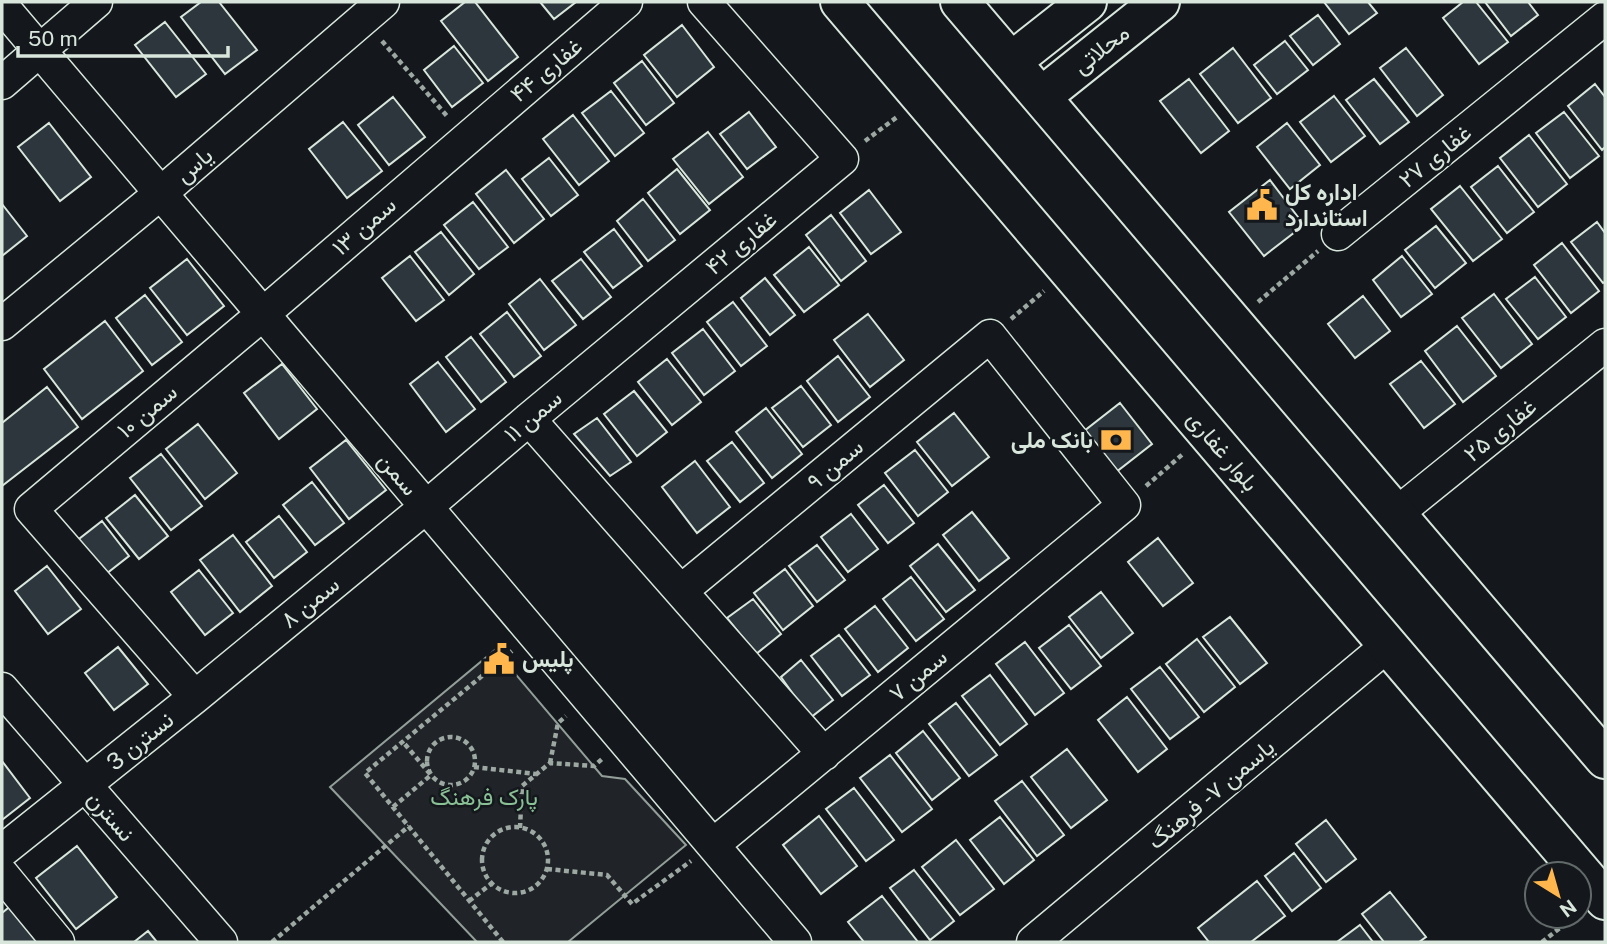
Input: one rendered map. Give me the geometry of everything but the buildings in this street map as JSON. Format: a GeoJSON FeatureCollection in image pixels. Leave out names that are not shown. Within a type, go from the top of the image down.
{"type":"FeatureCollection","features":[{"type":"Feature","properties":{"kind":"main road","name":"بلوار غفاری"},"geometry":{"type":"LineString","coordinates":[[841,2],[1605,900]]}},
{"type":"Feature","properties":{"kind":"main road"},"geometry":{"type":"LineString","coordinates":[[960,2],[1605,759]]}},
{"type":"Feature","properties":{"kind":"main road","name":"محلاتی"},"geometry":{"type":"LineString","coordinates":[[1041,97],[1160,2]]}},
{"type":"Feature","properties":{"kind":"main road","name":"محلاتی"},"geometry":{"type":"LineString","coordinates":[[1011,62],[1067,8]]}},
{"type":"Feature","properties":{"kind":"street"},"geometry":{"type":"LineString","coordinates":[[2,83],[96,2]]}},
{"type":"Feature","properties":{"kind":"street","name":"غفاری ۴۴"},"geometry":{"type":"LineString","coordinates":[[466,138],[626,2]]}},
{"type":"Feature","properties":{"kind":"street"},"geometry":{"type":"LineString","coordinates":[[704,2],[842,159]]}},
{"type":"Feature","properties":{"kind":"street","name":"سمن"},"geometry":{"type":"LineString","coordinates":[[2,6],[795,942]]}},
{"type":"Feature","properties":{"kind":"street","name":"یاس"},"geometry":{"type":"LineString","coordinates":[[2,324],[161,193],[373,11]]}},
{"type":"Feature","properties":{"kind":"street","name":"غفاری ۲۷"},"geometry":{"type":"LineString","coordinates":[[1338,234],[1605,18]]}},
{"type":"Feature","properties":{"kind":"street","name":"سمن ۱۳"},"geometry":{"type":"LineString","coordinates":[[262,314],[466,138]]}},
{"type":"Feature","properties":{"kind":"street","name":"غفاری ۴۲"},"geometry":{"type":"LineString","coordinates":[[641,327],[842,159]]}},
{"type":"Feature","properties":{"kind":"street","name":"سمن ۱۰"},"geometry":{"type":"LineString","coordinates":[[195,697],[31,509],[262,314]]}},
{"type":"Feature","properties":{"kind":"street","name":"سمن ۱۱"},"geometry":{"type":"LineString","coordinates":[[426,507],[641,327]]}},
{"type":"Feature","properties":{"kind":"street"},"geometry":{"type":"LineString","coordinates":[[990,336],[1124,505]]}},
{"type":"Feature","properties":{"kind":"street","name":"سمن ۹"},"geometry":{"type":"LineString","coordinates":[[681,591],[990,336]]}},
{"type":"Feature","properties":{"kind":"street","name":"غفاری ۲۵"},"geometry":{"type":"LineString","coordinates":[[1396,514],[1605,345]]}},
{"type":"Feature","properties":{"kind":"street"},"geometry":{"type":"LineString","coordinates":[[529,419],[824,754]]}},
{"type":"Feature","properties":{"kind":"street","name":"سمن ۷"},"geometry":{"type":"LineString","coordinates":[[713,845],[1124,505]]}},
{"type":"Feature","properties":{"kind":"street","name":"سمن ۸"},"geometry":{"type":"LineString","coordinates":[[195,697],[426,507]]}},
{"type":"Feature","properties":{"kind":"street","name":"یاسمن ۷ - فرهنگ"},"geometry":{"type":"LineString","coordinates":[[1033,942],[1388,645]]}},
{"type":"Feature","properties":{"kind":"street","name":"نسترن"},"geometry":{"type":"LineString","coordinates":[[2,689],[221,942]]}},
{"type":"Feature","properties":{"kind":"street","name":"نسترن 3"},"geometry":{"type":"LineString","coordinates":[[2,851],[195,697]]}},
{"type":"Feature","properties":{"kind":"street"},"geometry":{"type":"LineString","coordinates":[[2,874],[58,942]]}},
{"type":"Feature","properties":{"kind":"path"},"geometry":{"type":"LineString","coordinates":[[373,11],[466,138]]}},
{"type":"Feature","properties":{"kind":"path"},"geometry":{"type":"LineString","coordinates":[[842,159],[923,98]]}},
{"type":"Feature","properties":{"kind":"path"},"geometry":{"type":"LineString","coordinates":[[1233,323],[1338,234]]}},
{"type":"Feature","properties":{"kind":"path"},"geometry":{"type":"LineString","coordinates":[[990,336],[1069,270]]}},
{"type":"Feature","properties":{"kind":"path"},"geometry":{"type":"LineString","coordinates":[[1124,505],[1208,433]]}},
{"type":"Feature","properties":{"kind":"path"},"geometry":{"type":"LineString","coordinates":[[503,942],[365,773],[513,650],[521,659]]}},
{"type":"Feature","properties":{"kind":"path"},"geometry":{"type":"LineString","coordinates":[[520,828],[522,786],[550,763],[558,723],[587,697]]}},
{"type":"Feature","properties":{"kind":"path"},"geometry":{"type":"LineString","coordinates":[[403,742],[430,775],[443,784],[451,785],[459,784],[471,774],[474,767],[473,751],[469,744],[462,739],[446,737],[432,744],[428,751],[427,767],[430,775]]}},
{"type":"Feature","properties":{"kind":"path"},"geometry":{"type":"LineString","coordinates":[[550,763],[593,766],[623,740]]}},
{"type":"Feature","properties":{"kind":"path"},"geometry":{"type":"LineString","coordinates":[[474,767],[537,774]]}},
{"type":"Feature","properties":{"kind":"path"},"geometry":{"type":"LineString","coordinates":[[393,807],[430,775]]}},
{"type":"Feature","properties":{"kind":"path"},"geometry":{"type":"LineString","coordinates":[[272,942],[409,826]]}},
{"type":"Feature","properties":{"kind":"path"},"geometry":{"type":"LineString","coordinates":[[510,827],[520,828],[531,831],[546,847],[547,869],[543,879],[535,887],[513,894],[491,884],[482,867],[482,856],[491,837],[510,827]]}},
{"type":"Feature","properties":{"kind":"path"},"geometry":{"type":"LineString","coordinates":[[547,869],[607,875],[632,904],[713,845]]}},
{"type":"Feature","properties":{"kind":"path"},"geometry":{"type":"LineString","coordinates":[[469,901],[491,884]]}},
{"type":"Feature","properties":{"kind":"path"},"geometry":{"type":"LineString","coordinates":[[1542,942],[1557,930]]}},
{"type":"Feature","properties":{"kind":"green space","name":"پارک فرهنگ"},"geometry":{"type":"Polygon","coordinates":[[[495,650],[602,776],[625,779],[686,845],[568,942],[477,942],[330,787],[495,650]]]}},
{"type":"Feature","properties":{"kind":"place","name":"اداره کل استاندارد"},"geometry":{"type":"Point","coordinates":[1262,205]}},
{"type":"Feature","properties":{"kind":"place","name":"بانک ملی"},"geometry":{"type":"Point","coordinates":[1116,440]}},
{"type":"Feature","properties":{"kind":"place","name":"پلیس"},"geometry":{"type":"Point","coordinates":[499,659]}}]}
